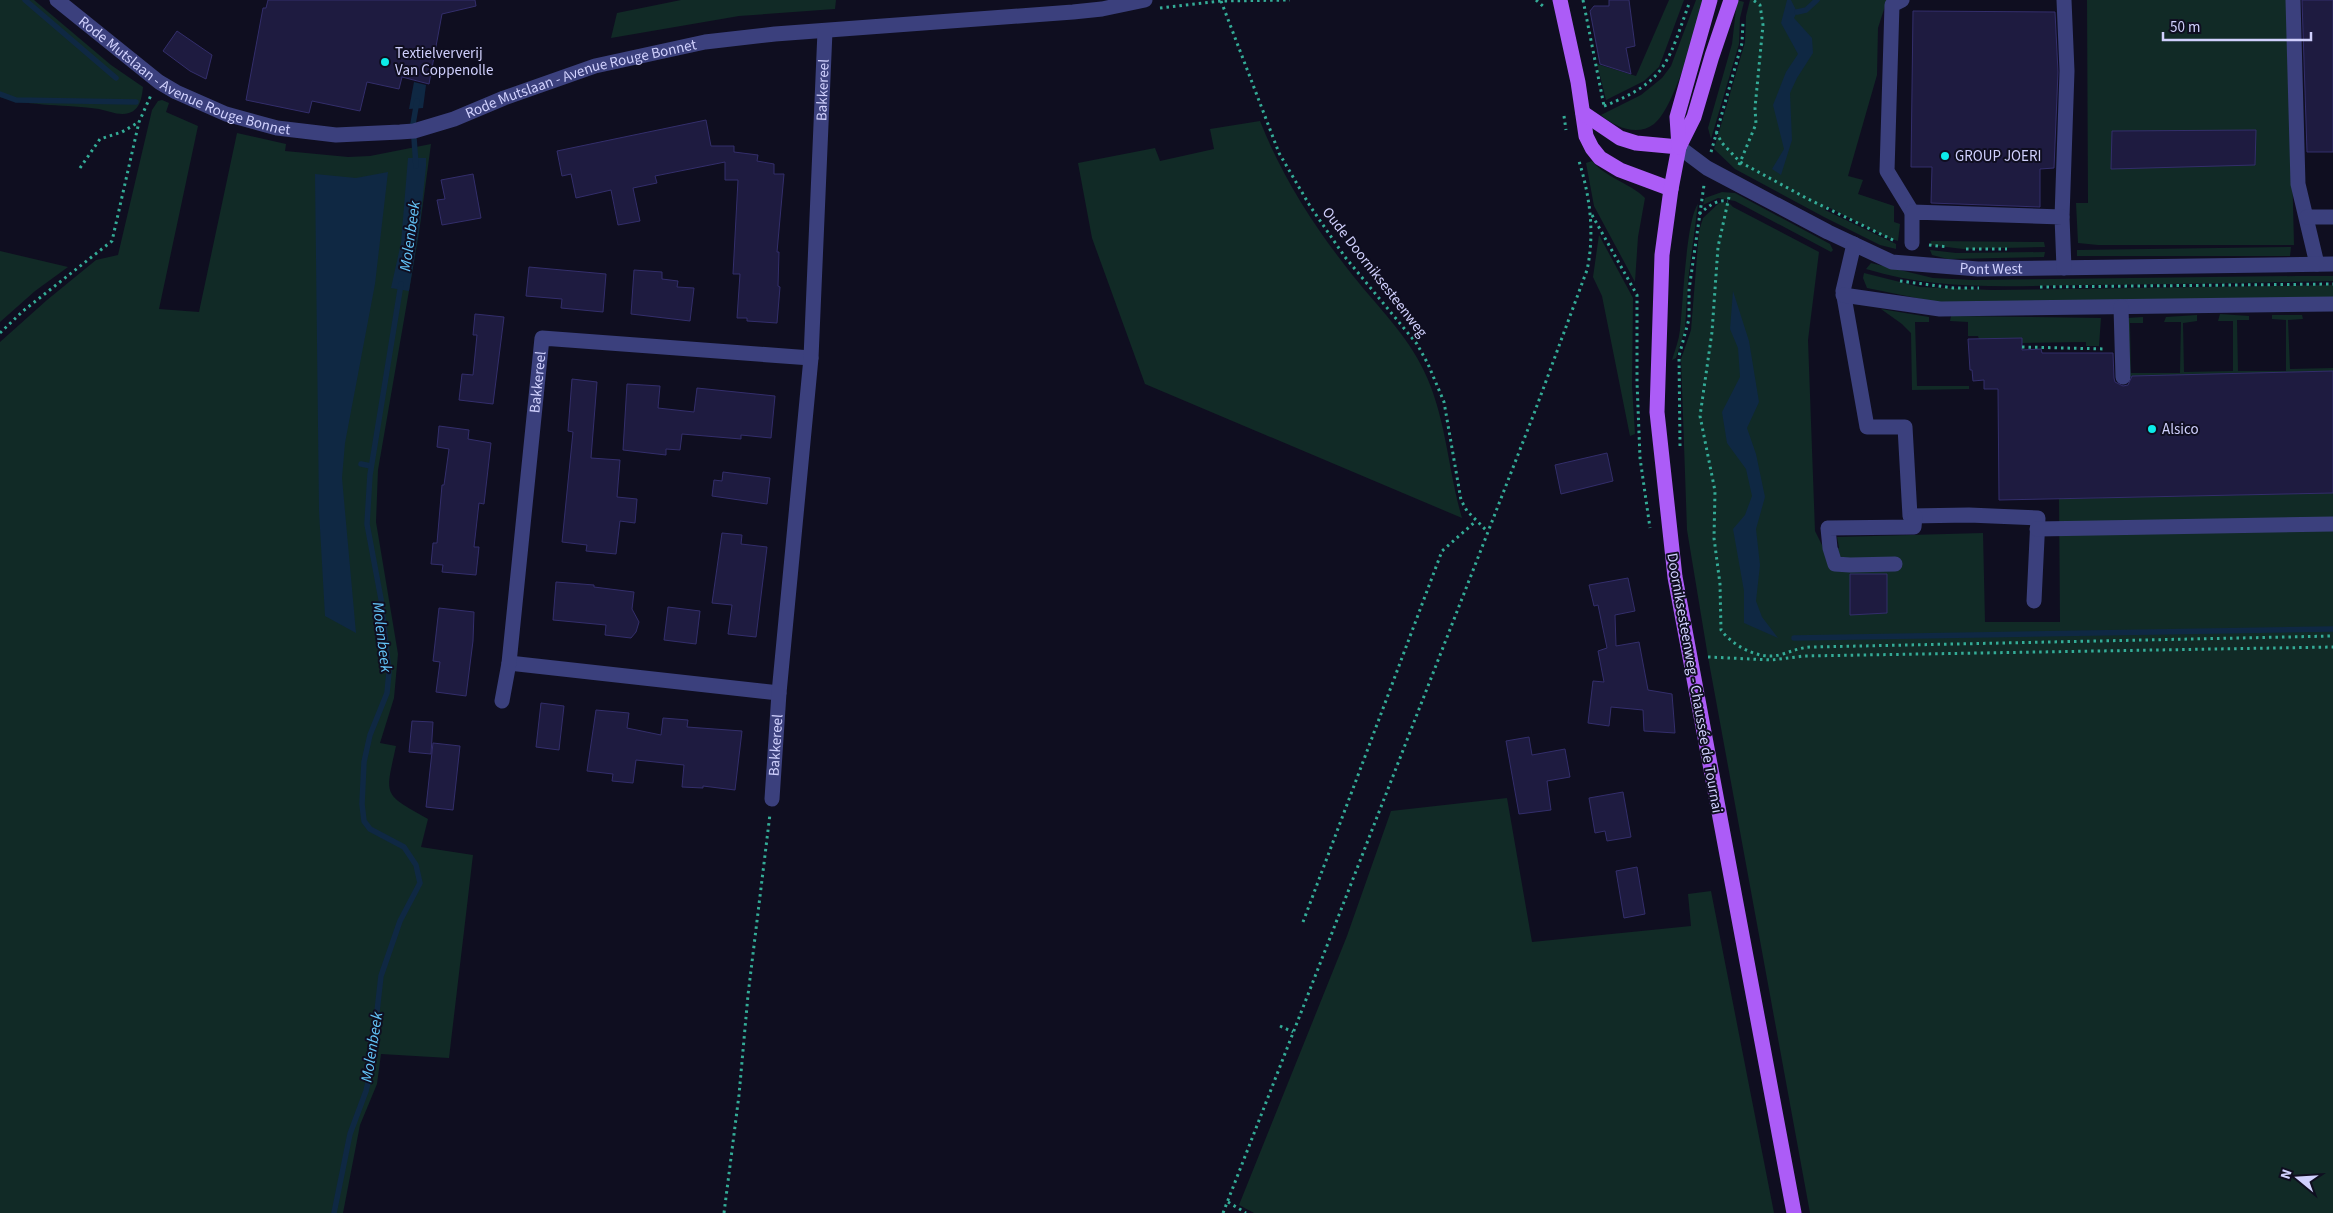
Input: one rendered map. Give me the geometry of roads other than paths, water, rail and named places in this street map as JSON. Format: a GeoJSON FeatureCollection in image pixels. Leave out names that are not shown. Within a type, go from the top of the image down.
{"type":"FeatureCollection","features":[{"type":"Feature","properties":{"kind":"main road"},"geometry":{"type":"LineString","coordinates":[[1560,0],[1586,136],[1600,158],[1620,170],[1671,189]]}},
{"type":"Feature","properties":{"kind":"main road","name":"Doorniksesteenweg - Chaussée de Tournai"},"geometry":{"type":"LineString","coordinates":[[1710,0],[1677,117],[1679,148],[1662,255],[1657,356],[1657,412],[1667,524],[1675,577],[1794,1213]]}},
{"type":"Feature","properties":{"kind":"main road","name":"Doorniksesteenweg - Chaussée de Tournai"},"geometry":{"type":"LineString","coordinates":[[1679,148],[1694,117],[1731,0]]}},
{"type":"Feature","properties":{"kind":"main road"},"geometry":{"type":"LineString","coordinates":[[1583,113],[1620,138],[1636,143],[1667,144],[1679,148]]}},
{"type":"Feature","properties":{"kind":"street","name":"Rode Mutslaan - Avenue Rouge Bonnet"},"geometry":{"type":"LineString","coordinates":[[57,0],[159,82],[176,92],[226,114],[277,128],[336,135],[400,132],[430,126],[562,76],[626,58],[705,42],[1070,6],[1102,9],[1150,5]]}},
{"type":"Feature","properties":{"kind":"street"},"geometry":{"type":"LineString","coordinates":[[1902,0],[1892,5],[1888,172],[1912,212],[1912,243]]}},
{"type":"Feature","properties":{"kind":"street"},"geometry":{"type":"LineString","coordinates":[[2064,0],[2067,72],[2062,217],[2064,268]]}},
{"type":"Feature","properties":{"kind":"street"},"geometry":{"type":"LineString","coordinates":[[2293,0],[2298,184],[2317,264]]}},
{"type":"Feature","properties":{"kind":"street","name":"Bakkereel"},"geometry":{"type":"LineString","coordinates":[[772,799],[779,693],[811,358],[825,30]]}},
{"type":"Feature","properties":{"kind":"street","name":"Pont West"},"geometry":{"type":"LineString","coordinates":[[1679,148],[1707,168],[1892,262],[1978,269],[2333,264]]}},
{"type":"Feature","properties":{"kind":"street"},"geometry":{"type":"LineString","coordinates":[[1912,212],[2062,217]]}},
{"type":"Feature","properties":{"kind":"street"},"geometry":{"type":"LineString","coordinates":[[2307,217],[2333,217]]}},
{"type":"Feature","properties":{"kind":"street"},"geometry":{"type":"LineString","coordinates":[[1854,244],[1843,294],[1867,426],[1905,427],[1910,516],[2038,518],[2034,601]]}},
{"type":"Feature","properties":{"kind":"street"},"geometry":{"type":"LineString","coordinates":[[1843,294],[1940,309],[2333,304]]}},
{"type":"Feature","properties":{"kind":"street"},"geometry":{"type":"LineString","coordinates":[[2121,307],[2123,377]]}},
{"type":"Feature","properties":{"kind":"street","name":"Bakkereel"},"geometry":{"type":"LineString","coordinates":[[502,701],[509,663],[542,338],[811,358]]}},
{"type":"Feature","properties":{"kind":"street"},"geometry":{"type":"LineString","coordinates":[[1895,564],[1850,566],[1835,564],[1830,548],[1828,528],[1914,528],[1914,516]]}},
{"type":"Feature","properties":{"kind":"street"},"geometry":{"type":"LineString","coordinates":[[2037,528],[2333,524]]}},
{"type":"Feature","properties":{"kind":"street","name":"Bakkereel"},"geometry":{"type":"LineString","coordinates":[[509,663],[779,693]]}},
{"type":"Feature","properties":{"kind":"water"},"geometry":{"type":"Polygon","coordinates":[[[1787,0],[1791,0],[1797,12],[1794,18],[1812,38],[1813,53],[1790,93],[1792,140],[1781,175],[1772,169],[1784,149],[1773,105],[1786,72],[1798,54],[1781,23],[1787,0]]]}},
{"type":"Feature","properties":{"kind":"water"},"geometry":{"type":"Polygon","coordinates":[[[414,82],[426,85],[423,108],[409,109],[414,82]]]}},
{"type":"Feature","properties":{"kind":"water"},"geometry":{"type":"Polygon","coordinates":[[[408,158],[426,158],[420,223],[409,291],[391,288],[401,243],[408,158]]]}},
{"type":"Feature","properties":{"kind":"water"},"geometry":{"type":"Polygon","coordinates":[[[388,172],[375,284],[345,443],[342,478],[356,633],[325,616],[319,511],[315,174],[356,178],[388,172]]]}},
{"type":"Feature","properties":{"kind":"water"},"geometry":{"type":"Polygon","coordinates":[[[1733,291],[1749,341],[1759,402],[1747,428],[1756,454],[1765,497],[1756,529],[1760,565],[1756,601],[1762,617],[1778,638],[1744,623],[1744,591],[1733,529],[1745,515],[1752,496],[1746,469],[1727,443],[1722,412],[1740,377],[1738,348],[1730,329],[1733,291]]]}},
{"type":"Feature","properties":{"kind":"waterway"},"geometry":{"type":"LineString","coordinates":[[25,0],[116,78]]}},
{"type":"Feature","properties":{"kind":"waterway"},"geometry":{"type":"LineString","coordinates":[[1797,12],[1806,10],[1817,0]]}},
{"type":"Feature","properties":{"kind":"waterway"},"geometry":{"type":"LineString","coordinates":[[0,94],[16,100],[136,102]]}},
{"type":"Feature","properties":{"kind":"waterway","name":"Molenbeek"},"geometry":{"type":"LineString","coordinates":[[416,166],[413,124],[417,101]]}},
{"type":"Feature","properties":{"kind":"waterway","name":"Molenbeek"},"geometry":{"type":"LineString","coordinates":[[334,1213],[350,1134],[366,1091],[370,1074],[381,976],[400,921],[420,883],[416,865],[404,847],[370,829],[364,821],[362,804],[364,762],[370,735],[387,693],[389,672],[381,599],[367,524],[370,475],[401,284]]}},
{"type":"Feature","properties":{"kind":"waterway"},"geometry":{"type":"LineString","coordinates":[[361,464],[371,466]]}},
{"type":"Feature","properties":{"kind":"waterway"},"geometry":{"type":"LineString","coordinates":[[1794,638],[2333,629]]}},
{"type":"Feature","properties":{"kind":"place","name":"Textielververij Van Coppenolle"},"geometry":{"type":"Point","coordinates":[385,62]}},
{"type":"Feature","properties":{"kind":"place","name":"GROUP JOERI"},"geometry":{"type":"Point","coordinates":[1945,156]}},
{"type":"Feature","properties":{"kind":"place","name":"Alsico"},"geometry":{"type":"Point","coordinates":[2152,429]}}]}
